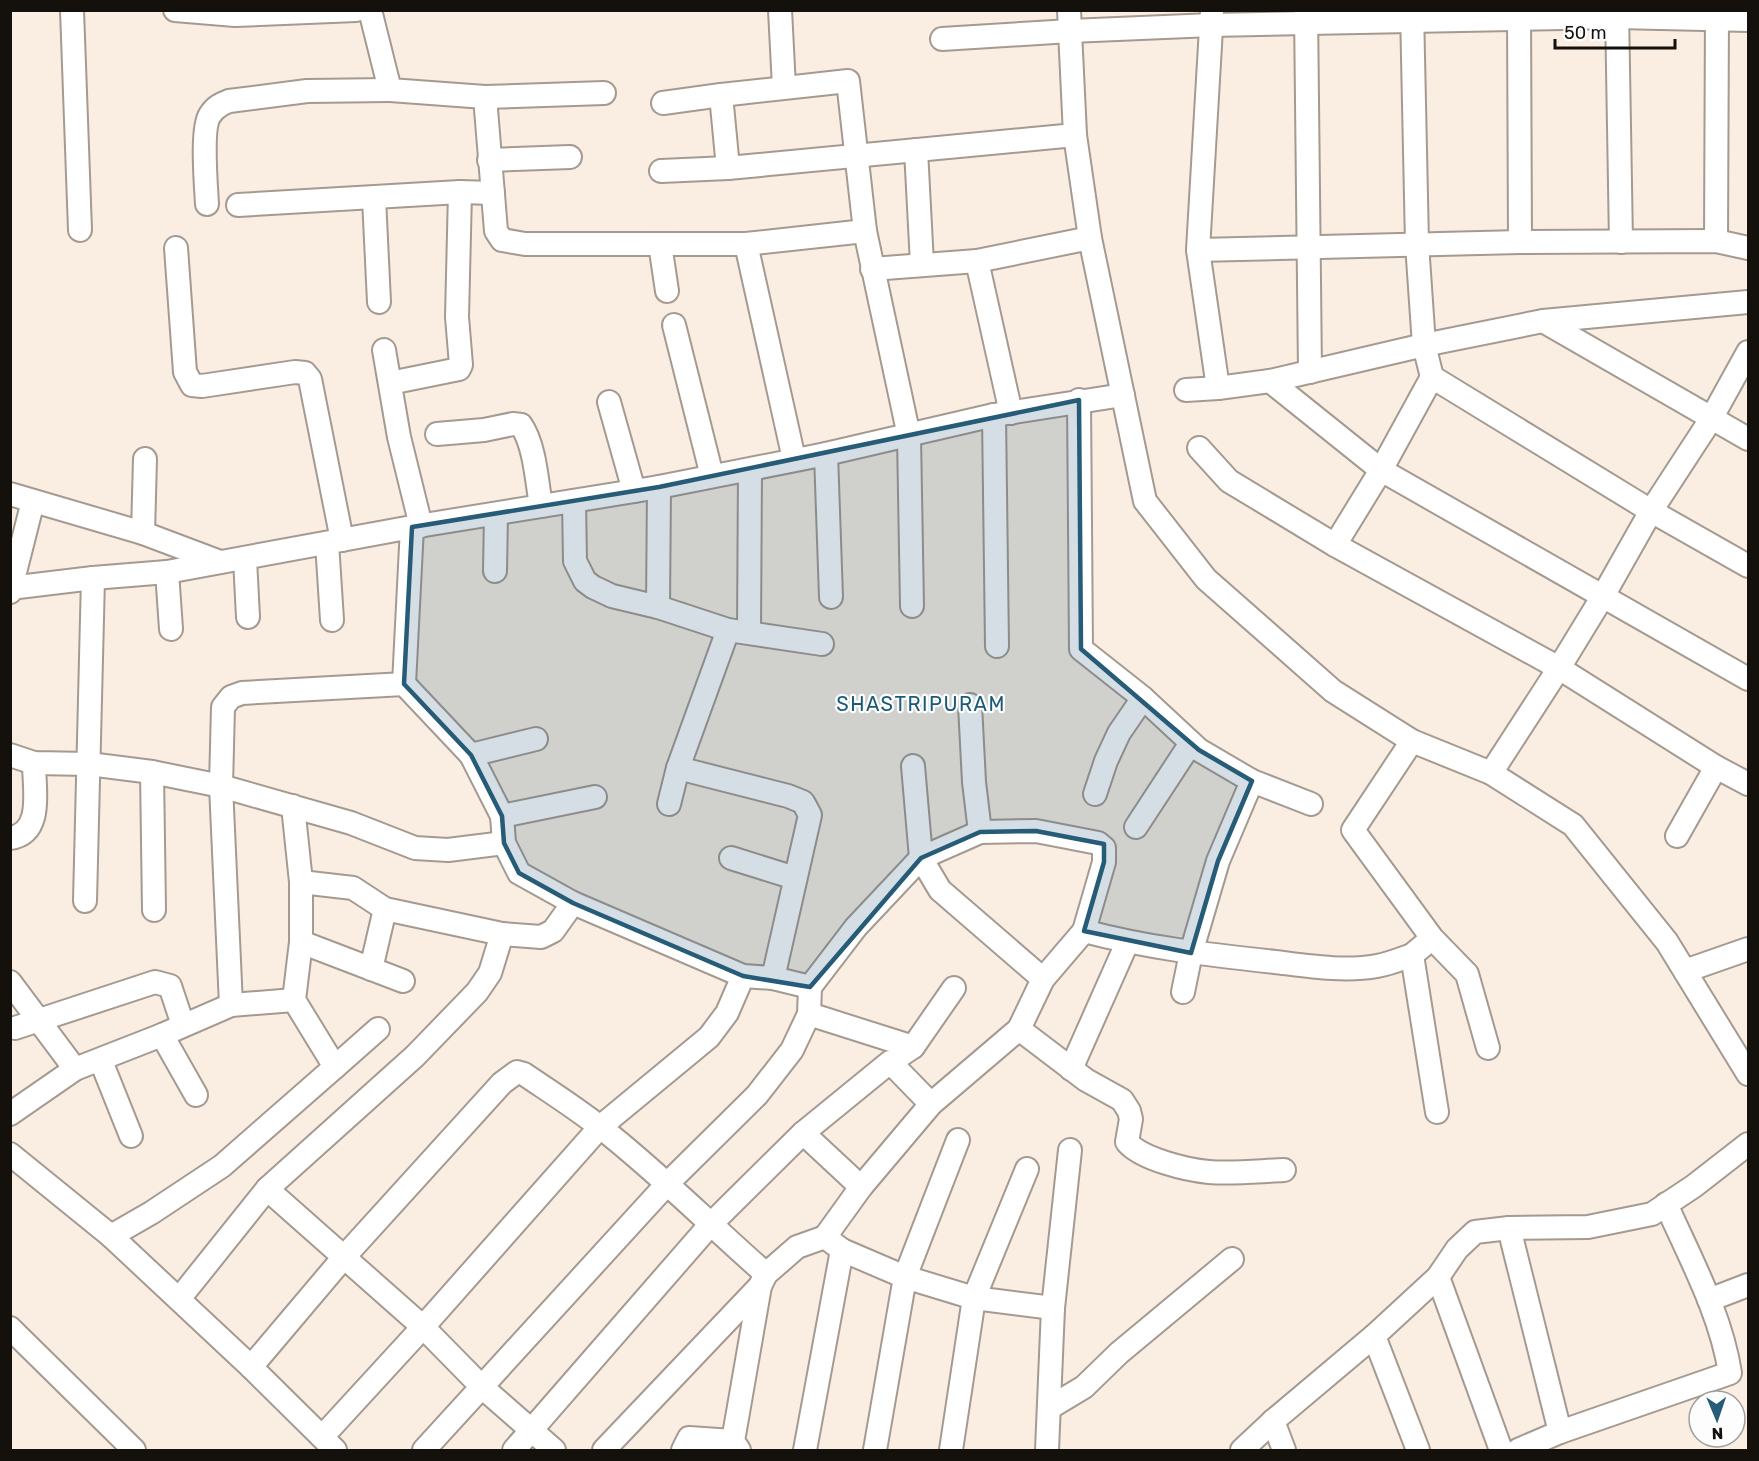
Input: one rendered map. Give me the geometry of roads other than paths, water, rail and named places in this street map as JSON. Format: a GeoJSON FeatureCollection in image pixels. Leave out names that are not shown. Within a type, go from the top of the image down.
{"type":"FeatureCollection","features":[{"type":"Feature","properties":{"kind":"street"},"geometry":{"type":"LineString","coordinates":[[72,10],[80,230]]}},
{"type":"Feature","properties":{"kind":"street"},"geometry":{"type":"LineString","coordinates":[[175,10],[235,15],[356,10]]}},
{"type":"Feature","properties":{"kind":"street"},"geometry":{"type":"LineString","coordinates":[[370,10],[390,90]]}},
{"type":"Feature","properties":{"kind":"street"},"geometry":{"type":"LineString","coordinates":[[780,10],[784,87]]}},
{"type":"Feature","properties":{"kind":"street"},"geometry":{"type":"LineString","coordinates":[[1519,14],[1520,242]]}},
{"type":"Feature","properties":{"kind":"street"},"geometry":{"type":"LineString","coordinates":[[942,39],[1069,21],[1519,14],[1717,16],[1749,20]]}},
{"type":"Feature","properties":{"kind":"street"},"geometry":{"type":"LineString","coordinates":[[1617,14],[1621,242]]}},
{"type":"Feature","properties":{"kind":"street"},"geometry":{"type":"LineString","coordinates":[[1335,545],[1381,470],[1432,377],[1424,345],[1417,244],[1412,16]]}},
{"type":"Feature","properties":{"kind":"street"},"geometry":{"type":"LineString","coordinates":[[1716,241],[1717,16]]}},
{"type":"Feature","properties":{"kind":"street"},"geometry":{"type":"LineString","coordinates":[[1306,17],[1310,372]]}},
{"type":"Feature","properties":{"kind":"street"},"geometry":{"type":"LineString","coordinates":[[1212,18],[1198,250],[1218,388]]}},
{"type":"Feature","properties":{"kind":"street"},"geometry":{"type":"LineString","coordinates":[[1069,21],[1075,135],[1090,238],[1145,501],[1206,579],[1333,691],[1412,741],[1491,772],[1573,825],[1667,942],[1749,1074]]}},
{"type":"Feature","properties":{"kind":"street"},"geometry":{"type":"LineString","coordinates":[[663,103],[848,81],[865,231],[909,436],[912,606]]}},
{"type":"Feature","properties":{"kind":"street"},"geometry":{"type":"LineString","coordinates":[[207,204],[205,134],[208,117],[217,106],[229,101],[307,91],[390,90],[485,96],[604,93]]}},
{"type":"Feature","properties":{"kind":"street"},"geometry":{"type":"LineString","coordinates":[[721,95],[728,168]]}},
{"type":"Feature","properties":{"kind":"street"},"geometry":{"type":"LineString","coordinates":[[485,96],[496,231],[502,240],[525,244],[746,244],[865,231]]}},
{"type":"Feature","properties":{"kind":"street"},"geometry":{"type":"LineString","coordinates":[[662,171],[728,168],[1075,135]]}},
{"type":"Feature","properties":{"kind":"street"},"geometry":{"type":"LineString","coordinates":[[916,150],[922,264]]}},
{"type":"Feature","properties":{"kind":"street"},"geometry":{"type":"LineString","coordinates":[[489,160],[570,157]]}},
{"type":"Feature","properties":{"kind":"street"},"geometry":{"type":"LineString","coordinates":[[238,205],[460,192],[493,193]]}},
{"type":"Feature","properties":{"kind":"street"},"geometry":{"type":"LineString","coordinates":[[390,382],[459,369],[461,365],[457,317],[460,192]]}},
{"type":"Feature","properties":{"kind":"street"},"geometry":{"type":"LineString","coordinates":[[374,198],[379,302]]}},
{"type":"Feature","properties":{"kind":"street"},"geometry":{"type":"LineString","coordinates":[[872,269],[977,261],[1090,238]]}},
{"type":"Feature","properties":{"kind":"street"},"geometry":{"type":"LineString","coordinates":[[1198,250],[1520,242],[1716,241],[1749,248]]}},
{"type":"Feature","properties":{"kind":"street"},"geometry":{"type":"LineString","coordinates":[[660,244],[667,291]]}},
{"type":"Feature","properties":{"kind":"street"},"geometry":{"type":"LineString","coordinates":[[746,244],[794,459]]}},
{"type":"Feature","properties":{"kind":"street"},"geometry":{"type":"LineString","coordinates":[[176,248],[185,372],[192,386],[295,372],[305,373],[310,379],[334,541],[332,620]]}},
{"type":"Feature","properties":{"kind":"street"},"geometry":{"type":"LineString","coordinates":[[977,261],[1003,414],[997,646]]}},
{"type":"Feature","properties":{"kind":"street"},"geometry":{"type":"LineString","coordinates":[[1186,390],[1270,381],[1424,345],[1543,321],[1749,302]]}},
{"type":"Feature","properties":{"kind":"street"},"geometry":{"type":"LineString","coordinates":[[1543,321],[1749,439]]}},
{"type":"Feature","properties":{"kind":"street"},"geometry":{"type":"LineString","coordinates":[[674,325],[712,476]]}},
{"type":"Feature","properties":{"kind":"street"},"geometry":{"type":"LineString","coordinates":[[384,350],[416,527],[404,684],[471,755],[502,816],[504,843],[519,873],[573,903],[743,976],[773,978],[810,987]]}},
{"type":"Feature","properties":{"kind":"street"},"geometry":{"type":"LineString","coordinates":[[1491,772],[1559,669],[1651,511],[1711,419],[1749,352]]}},
{"type":"Feature","properties":{"kind":"street"},"geometry":{"type":"LineString","coordinates":[[1432,377],[1651,511],[1749,566]]}},
{"type":"Feature","properties":{"kind":"street"},"geometry":{"type":"LineString","coordinates":[[1270,381],[1381,470],[1749,679]]}},
{"type":"Feature","properties":{"kind":"street"},"geometry":{"type":"LineString","coordinates":[[33,501],[11,589],[93,578],[167,572],[334,541],[659,487],[826,454],[1003,414],[1123,395]]}},
{"type":"Feature","properties":{"kind":"street"},"geometry":{"type":"LineString","coordinates":[[1080,400],[1082,649],[1143,699],[1199,750],[1252,781],[1311,804]]}},
{"type":"Feature","properties":{"kind":"street"},"geometry":{"type":"LineString","coordinates":[[609,402],[634,491]]}},
{"type":"Feature","properties":{"kind":"street"},"geometry":{"type":"LineString","coordinates":[[437,434],[484,430],[513,424],[521,426],[528,440],[541,506]]}},
{"type":"Feature","properties":{"kind":"street"},"geometry":{"type":"LineString","coordinates":[[1199,448],[1229,481],[1335,545],[1559,669],[1749,784]]}},
{"type":"Feature","properties":{"kind":"street"},"geometry":{"type":"LineString","coordinates":[[826,454],[831,597]]}},
{"type":"Feature","properties":{"kind":"street"},"geometry":{"type":"LineString","coordinates":[[143,533],[145,459]]}},
{"type":"Feature","properties":{"kind":"street"},"geometry":{"type":"LineString","coordinates":[[669,804],[678,768],[738,631],[750,470]]}},
{"type":"Feature","properties":{"kind":"street"},"geometry":{"type":"LineString","coordinates":[[658,606],[659,487]]}},
{"type":"Feature","properties":{"kind":"street"},"geometry":{"type":"LineString","coordinates":[[10,494],[143,533],[221,562]]}},
{"type":"Feature","properties":{"kind":"street"},"geometry":{"type":"LineString","coordinates":[[574,501],[575,561],[585,581],[593,587],[612,596],[658,606],[738,631],[822,644]]}},
{"type":"Feature","properties":{"kind":"street"},"geometry":{"type":"LineString","coordinates":[[495,571],[496,514]]}},
{"type":"Feature","properties":{"kind":"street"},"geometry":{"type":"LineString","coordinates":[[245,559],[248,616]]}},
{"type":"Feature","properties":{"kind":"street"},"geometry":{"type":"LineString","coordinates":[[167,572],[171,629]]}},
{"type":"Feature","properties":{"kind":"street"},"geometry":{"type":"LineString","coordinates":[[85,901],[93,578]]}},
{"type":"Feature","properties":{"kind":"street"},"geometry":{"type":"LineString","coordinates":[[231,1005],[221,786],[223,707],[231,697],[242,693],[404,684]]}},
{"type":"Feature","properties":{"kind":"street"},"geometry":{"type":"LineString","coordinates":[[1095,794],[1106,761],[1119,733],[1143,699]]}},
{"type":"Feature","properties":{"kind":"street"},"geometry":{"type":"LineString","coordinates":[[970,705],[974,782],[980,832]]}},
{"type":"Feature","properties":{"kind":"street"},"geometry":{"type":"LineString","coordinates":[[471,755],[536,739]]}},
{"type":"Feature","properties":{"kind":"street"},"geometry":{"type":"LineString","coordinates":[[1412,741],[1353,830],[1432,938],[1467,974],[1488,1048]]}},
{"type":"Feature","properties":{"kind":"street"},"geometry":{"type":"LineString","coordinates":[[1136,827],[1191,743]]}},
{"type":"Feature","properties":{"kind":"street"},"geometry":{"type":"LineString","coordinates":[[10,755],[34,763],[89,764],[152,772],[221,786],[351,823],[415,848],[447,850],[504,843]]}},
{"type":"Feature","properties":{"kind":"street"},"geometry":{"type":"LineString","coordinates":[[10,838],[22,836],[30,829],[34,813],[34,763]]}},
{"type":"Feature","properties":{"kind":"street"},"geometry":{"type":"LineString","coordinates":[[912,766],[921,858],[940,890],[1043,979]]}},
{"type":"Feature","properties":{"kind":"street"},"geometry":{"type":"LineString","coordinates":[[1677,836],[1716,766]]}},
{"type":"Feature","properties":{"kind":"street"},"geometry":{"type":"LineString","coordinates":[[678,768],[788,796],[803,802],[810,815],[773,978]]}},
{"type":"Feature","properties":{"kind":"street"},"geometry":{"type":"LineString","coordinates":[[152,772],[154,910]]}},
{"type":"Feature","properties":{"kind":"street"},"geometry":{"type":"LineString","coordinates":[[1183,992],[1191,953],[1218,861],[1252,781]]}},
{"type":"Feature","properties":{"kind":"street"},"geometry":{"type":"LineString","coordinates":[[502,816],[595,797]]}},
{"type":"Feature","properties":{"kind":"street"},"geometry":{"type":"LineString","coordinates":[[293,806],[301,882],[301,942],[294,1000],[335,1067]]}},
{"type":"Feature","properties":{"kind":"street"},"geometry":{"type":"LineString","coordinates":[[424,1450],[667,1184],[757,1095],[792,1050],[809,1014],[810,987],[856,927],[921,858],[980,832],[1036,831],[1098,843],[1104,848],[1104,862],[1084,931],[1043,979],[1019,1029],[931,1104],[861,1187],[833,1243],[805,1450]]}},
{"type":"Feature","properties":{"kind":"street"},"geometry":{"type":"LineString","coordinates":[[731,858],[795,878]]}},
{"type":"Feature","properties":{"kind":"street"},"geometry":{"type":"LineString","coordinates":[[301,882],[353,888],[385,909],[502,934],[541,937],[553,931],[573,903]]}},
{"type":"Feature","properties":{"kind":"street"},"geometry":{"type":"LineString","coordinates":[[371,969],[385,909]]}},
{"type":"Feature","properties":{"kind":"street"},"geometry":{"type":"LineString","coordinates":[[1084,931],[1127,943],[1191,953],[1349,968],[1377,966],[1412,955],[1432,938]]}},
{"type":"Feature","properties":{"kind":"street"},"geometry":{"type":"LineString","coordinates":[[179,1299],[267,1189],[415,1056],[477,992],[490,972],[502,934]]}},
{"type":"Feature","properties":{"kind":"street"},"geometry":{"type":"LineString","coordinates":[[301,942],[403,981]]}},
{"type":"Feature","properties":{"kind":"street"},"geometry":{"type":"LineString","coordinates":[[1071,1069],[1127,943]]}},
{"type":"Feature","properties":{"kind":"street"},"geometry":{"type":"LineString","coordinates":[[1685,971],[1749,949]]}},
{"type":"Feature","properties":{"kind":"street"},"geometry":{"type":"LineString","coordinates":[[1412,955],[1437,1112]]}},
{"type":"Feature","properties":{"kind":"street"},"geometry":{"type":"LineString","coordinates":[[10,1154],[111,1236],[251,1367],[329,1444],[423,1327],[600,1127],[709,1037],[727,1013],[743,976]]}},
{"type":"Feature","properties":{"kind":"street"},"geometry":{"type":"LineString","coordinates":[[10,982],[75,1069]]}},
{"type":"Feature","properties":{"kind":"street"},"geometry":{"type":"LineString","coordinates":[[15,1028],[155,982],[170,986],[183,1025]]}},
{"type":"Feature","properties":{"kind":"street"},"geometry":{"type":"LineString","coordinates":[[514,1450],[710,1225],[803,1133],[890,1062],[913,1047],[954,988]]}},
{"type":"Feature","properties":{"kind":"street"},"geometry":{"type":"LineString","coordinates":[[10,1114],[75,1069],[100,1061],[231,1005],[294,1000]]}},
{"type":"Feature","properties":{"kind":"street"},"geometry":{"type":"LineString","coordinates":[[809,1014],[913,1047]]}},
{"type":"Feature","properties":{"kind":"street"},"geometry":{"type":"LineString","coordinates":[[111,1236],[152,1213],[222,1166],[378,1029]]}},
{"type":"Feature","properties":{"kind":"street"},"geometry":{"type":"LineString","coordinates":[[1019,1029],[1086,1080],[1122,1100],[1131,1119],[1127,1142],[1132,1149],[1153,1160],[1208,1172],[1284,1170]]}},
{"type":"Feature","properties":{"kind":"street"},"geometry":{"type":"LineString","coordinates":[[162,1035],[196,1095]]}},
{"type":"Feature","properties":{"kind":"street"},"geometry":{"type":"LineString","coordinates":[[100,1061],[131,1136]]}},
{"type":"Feature","properties":{"kind":"street"},"geometry":{"type":"LineString","coordinates":[[890,1062],[931,1104]]}},
{"type":"Feature","properties":{"kind":"street"},"geometry":{"type":"LineString","coordinates":[[251,1367],[344,1257],[502,1083],[517,1072],[524,1074],[600,1127],[667,1184],[763,1280]]}},
{"type":"Feature","properties":{"kind":"street"},"geometry":{"type":"LineString","coordinates":[[803,1133],[861,1187]]}},
{"type":"Feature","properties":{"kind":"street"},"geometry":{"type":"LineString","coordinates":[[875,1450],[905,1277],[958,1140]]}},
{"type":"Feature","properties":{"kind":"street"},"geometry":{"type":"LineString","coordinates":[[1242,1450],[1374,1336],[1438,1276],[1457,1250],[1475,1232],[1509,1228],[1588,1227],[1652,1214],[1694,1186],[1749,1144]]}},
{"type":"Feature","properties":{"kind":"street"},"geometry":{"type":"LineString","coordinates":[[1047,1450],[1053,1308],[1070,1150]]}},
{"type":"Feature","properties":{"kind":"street"},"geometry":{"type":"LineString","coordinates":[[951,1450],[974,1298],[1027,1169]]}},
{"type":"Feature","properties":{"kind":"street"},"geometry":{"type":"LineString","coordinates":[[267,1189],[423,1327],[482,1387],[554,1450]]}},
{"type":"Feature","properties":{"kind":"street"},"geometry":{"type":"LineString","coordinates":[[1518,1450],[1560,1432],[1730,1373],[1727,1354],[1709,1300],[1666,1204]]}},
{"type":"Feature","properties":{"kind":"street"},"geometry":{"type":"LineString","coordinates":[[1509,1228],[1560,1432]]}},
{"type":"Feature","properties":{"kind":"street"},"geometry":{"type":"LineString","coordinates":[[604,1450],[763,1280],[797,1247],[833,1243],[905,1277],[974,1298],[1053,1308]]}},
{"type":"Feature","properties":{"kind":"street"},"geometry":{"type":"LineString","coordinates":[[1048,1408],[1084,1387],[1119,1353],[1232,1259]]}},
{"type":"Feature","properties":{"kind":"street"},"geometry":{"type":"LineString","coordinates":[[1438,1276],[1500,1450]]}},
{"type":"Feature","properties":{"kind":"street"},"geometry":{"type":"LineString","coordinates":[[684,1450],[688,1438],[736,1446],[763,1280]]}},
{"type":"Feature","properties":{"kind":"street"},"geometry":{"type":"LineString","coordinates":[[1709,1300],[1749,1285]]}},
{"type":"Feature","properties":{"kind":"street"},"geometry":{"type":"LineString","coordinates":[[10,1328],[134,1450]]}},
{"type":"Feature","properties":{"kind":"street"},"geometry":{"type":"LineString","coordinates":[[1374,1336],[1418,1450]]}},
{"type":"Feature","properties":{"kind":"street"},"geometry":{"type":"LineString","coordinates":[[1273,1421],[1284,1450]]}},
{"type":"Feature","properties":{"kind":"district","name":"SHASTRIPURAM"},"geometry":{"type":"Point","coordinates":[921,704]}}]}
